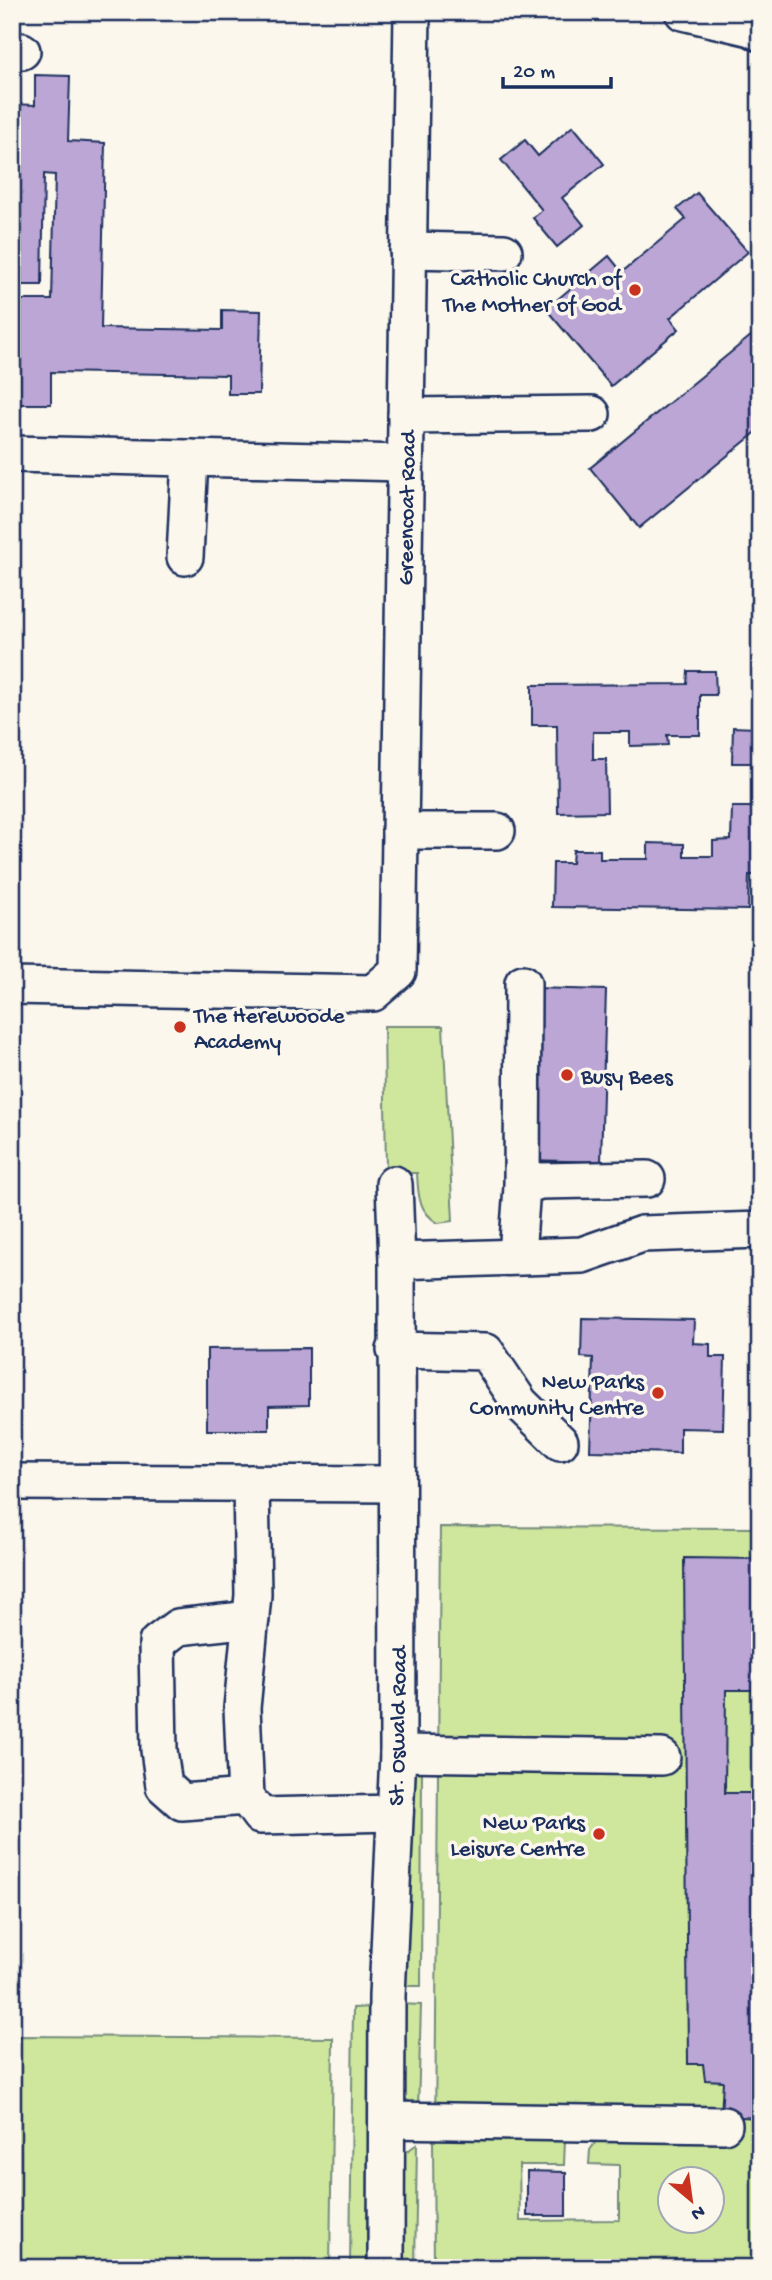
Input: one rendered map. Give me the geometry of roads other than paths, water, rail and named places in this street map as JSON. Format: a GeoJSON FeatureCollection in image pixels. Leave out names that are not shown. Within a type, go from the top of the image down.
{"type":"FeatureCollection","features":[{"type":"Feature","properties":{"kind":"street","name":"Greencoat Road"},"geometry":{"type":"LineString","coordinates":[[12,986],[373,993],[398,971],[412,12]]}},
{"type":"Feature","properties":{"kind":"street"},"geometry":{"type":"LineString","coordinates":[[683,12],[751,28],[760,33]]}},
{"type":"Feature","properties":{"kind":"street"},"geometry":{"type":"LineString","coordinates":[[408,250],[504,252]]}},
{"type":"Feature","properties":{"kind":"street"},"geometry":{"type":"LineString","coordinates":[[406,416],[592,414]]}},
{"type":"Feature","properties":{"kind":"street"},"geometry":{"type":"LineString","coordinates":[[12,454],[405,463]]}},
{"type":"Feature","properties":{"kind":"street"},"geometry":{"type":"LineString","coordinates":[[185,556],[190,458]]}},
{"type":"Feature","properties":{"kind":"street"},"geometry":{"type":"LineString","coordinates":[[400,831],[498,831]]}},
{"type":"Feature","properties":{"kind":"street"},"geometry":{"type":"LineString","coordinates":[[517,1255],[522,1187],[523,983]]}},
{"type":"Feature","properties":{"kind":"street"},"geometry":{"type":"LineString","coordinates":[[522,1187],[540,1181],[647,1180]]}},
{"type":"Feature","properties":{"kind":"street","name":"St. Oswald Road"},"geometry":{"type":"LineString","coordinates":[[386,2268],[387,1996],[398,1753],[395,1350],[397,1261],[394,1184]]}},
{"type":"Feature","properties":{"kind":"street"},"geometry":{"type":"LineString","coordinates":[[397,1261],[517,1255],[582,1255],[642,1234],[760,1230]]}},
{"type":"Feature","properties":{"kind":"street"},"geometry":{"type":"LineString","coordinates":[[395,1350],[486,1352],[520,1403],[560,1441]]}},
{"type":"Feature","properties":{"kind":"street"},"geometry":{"type":"LineString","coordinates":[[12,1482],[396,1484]]}},
{"type":"Feature","properties":{"kind":"street"},"geometry":{"type":"LineString","coordinates":[[251,1483],[253,1595],[242,1708],[246,1797],[261,1816],[395,1814]]}},
{"type":"Feature","properties":{"kind":"street"},"geometry":{"type":"LineString","coordinates":[[246,1797],[182,1802],[164,1786],[159,1750],[157,1643],[178,1627],[251,1619]]}},
{"type":"Feature","properties":{"kind":"street"},"geometry":{"type":"LineString","coordinates":[[398,1753],[662,1757]]}},
{"type":"Feature","properties":{"kind":"street"},"geometry":{"type":"LineString","coordinates":[[388,2120],[724,2125]]}},
{"type":"Feature","properties":{"kind":"place","name":"Catholic Church of The Mother of God"},"geometry":{"type":"Point","coordinates":[635,290]}},
{"type":"Feature","properties":{"kind":"place","name":"The Herewoode Academy"},"geometry":{"type":"Point","coordinates":[180,1027]}},
{"type":"Feature","properties":{"kind":"place","name":"Busy Bees"},"geometry":{"type":"Point","coordinates":[567,1075]}},
{"type":"Feature","properties":{"kind":"place","name":"New Parks Community Centre"},"geometry":{"type":"Point","coordinates":[658,1393]}},
{"type":"Feature","properties":{"kind":"place","name":"New Parks Leisure Centre"},"geometry":{"type":"Point","coordinates":[599,1834]}}]}
